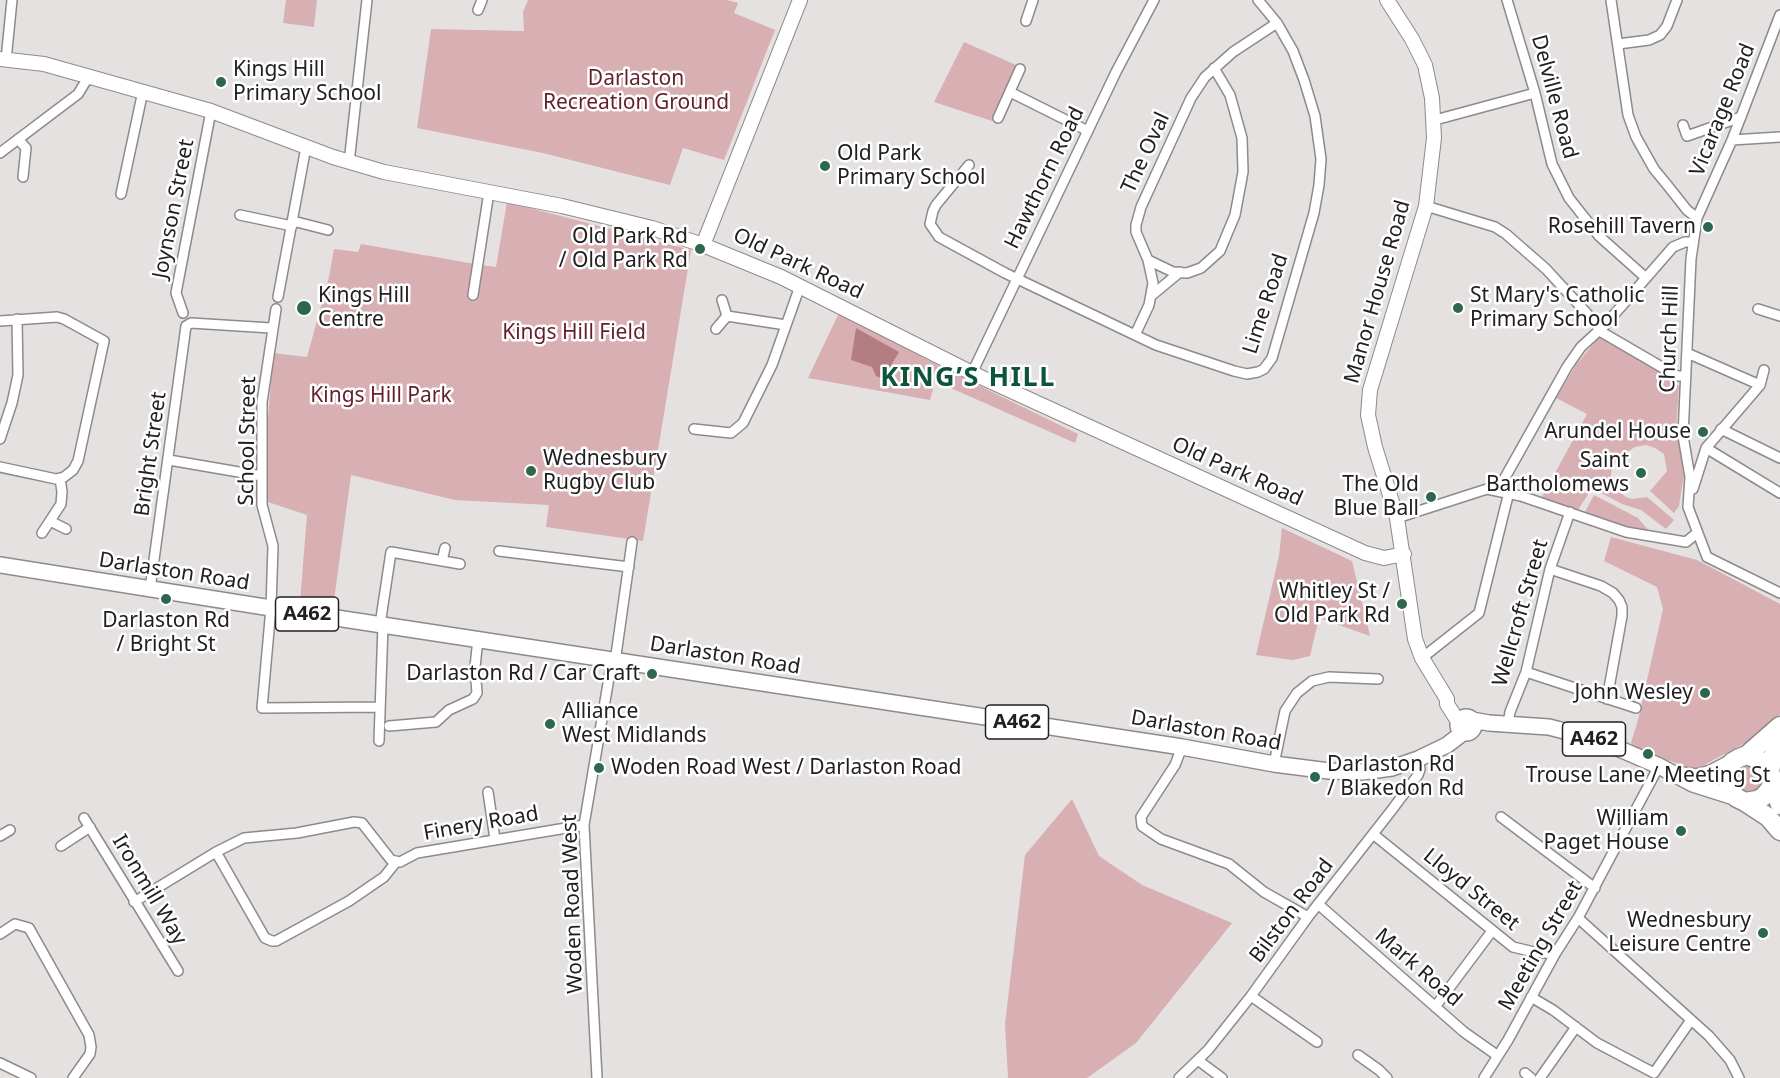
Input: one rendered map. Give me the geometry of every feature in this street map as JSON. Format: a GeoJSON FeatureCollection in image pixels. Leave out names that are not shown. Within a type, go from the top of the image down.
{"type":"FeatureCollection","features":[{"type":"Feature","properties":{"kind":"highway"},"geometry":{"type":"LineString","coordinates":[[1780,726],[1728,770],[1727,781],[1730,790],[1768,817],[1780,831]]}},
{"type":"Feature","properties":{"kind":"highway"},"geometry":{"type":"LineString","coordinates":[[1741,800],[1757,800],[1769,790],[1773,756],[1780,743]]}},
{"type":"Feature","properties":{"kind":"highway"},"geometry":{"type":"LineString","coordinates":[[1740,759],[1761,761],[1772,776],[1780,805]]}},
{"type":"Feature","properties":{"kind":"main road","name":"Darlaston Road"},"geometry":{"type":"LineString","coordinates":[[0,565],[1182,747],[1274,765],[1329,771],[1362,772],[1392,768],[1447,746],[1466,725],[1508,724]]}},
{"type":"Feature","properties":{"kind":"main road","name":"A462"},"geometry":{"type":"LineString","coordinates":[[1508,724],[1550,727],[1599,741],[1659,766],[1693,784],[1741,800]]}},
{"type":"Feature","properties":{"kind":"main road","name":"A462"},"geometry":{"type":"LineString","coordinates":[[1674,774],[1697,777],[1740,759]]}},
{"type":"Feature","properties":{"kind":"street"},"geometry":{"type":"LineString","coordinates":[[3,59],[12,0]]}},
{"type":"Feature","properties":{"kind":"street"},"geometry":{"type":"LineString","coordinates":[[349,163],[367,0]]}},
{"type":"Feature","properties":{"kind":"street"},"geometry":{"type":"LineString","coordinates":[[478,10],[482,0]]}},
{"type":"Feature","properties":{"kind":"street"},"geometry":{"type":"LineString","coordinates":[[703,245],[800,0]]}},
{"type":"Feature","properties":{"kind":"street"},"geometry":{"type":"LineString","coordinates":[[1026,21],[1034,0]]}},
{"type":"Feature","properties":{"kind":"street","name":"Hawthorn Road"},"geometry":{"type":"LineString","coordinates":[[972,373],[1088,131],[1154,0]]}},
{"type":"Feature","properties":{"kind":"street","name":"Lime Road"},"geometry":{"type":"LineString","coordinates":[[969,165],[936,205],[930,224],[939,237],[1017,279],[1179,354],[1247,375],[1264,369],[1272,358],[1314,213],[1321,159],[1315,116],[1293,51],[1277,23],[1258,0]]}},
{"type":"Feature","properties":{"kind":"street","name":"Manor House Road"},"geometry":{"type":"LineString","coordinates":[[1387,0],[1420,52],[1430,82],[1435,120],[1434,154],[1426,206],[1385,339],[1368,404],[1372,437],[1397,518],[1415,639],[1422,658],[1448,704],[1466,725]]}},
{"type":"Feature","properties":{"kind":"street","name":"Delville Road"},"geometry":{"type":"LineString","coordinates":[[1507,0],[1535,93],[1552,164],[1569,198],[1599,236],[1646,278]]}},
{"type":"Feature","properties":{"kind":"street"},"geometry":{"type":"LineString","coordinates":[[1611,0],[1628,115],[1636,137],[1661,177],[1697,218]]}},
{"type":"Feature","properties":{"kind":"street"},"geometry":{"type":"LineString","coordinates":[[1618,44],[1649,40],[1660,35],[1667,26],[1677,0]]}},
{"type":"Feature","properties":{"kind":"street","name":"Vicarage Road"},"geometry":{"type":"LineString","coordinates":[[1697,218],[1732,140],[1780,15]]}},
{"type":"Feature","properties":{"kind":"street","name":"The Oval"},"geometry":{"type":"LineString","coordinates":[[1135,335],[1151,296],[1153,282],[1148,260],[1136,232],[1141,207],[1191,99],[1205,77],[1233,52],[1277,23]]}},
{"type":"Feature","properties":{"kind":"street","name":"Old Park Road"},"geometry":{"type":"LineString","coordinates":[[3,59],[44,64],[211,111],[349,163],[611,217],[703,245],[755,265],[972,373],[1365,553],[1384,558],[1404,554]]}},
{"type":"Feature","properties":{"kind":"street"},"geometry":{"type":"LineString","coordinates":[[1148,260],[1165,269],[1180,272],[1187,273],[1201,268],[1220,251],[1239,200],[1243,172],[1242,138],[1230,95],[1214,68]]}},
{"type":"Feature","properties":{"kind":"street"},"geometry":{"type":"LineString","coordinates":[[998,118],[1020,69]]}},
{"type":"Feature","properties":{"kind":"street"},"geometry":{"type":"LineString","coordinates":[[0,153],[78,94],[89,76]]}},
{"type":"Feature","properties":{"kind":"street"},"geometry":{"type":"LineString","coordinates":[[121,194],[143,91]]}},
{"type":"Feature","properties":{"kind":"street"},"geometry":{"type":"LineString","coordinates":[[1010,92],[1088,131]]}},
{"type":"Feature","properties":{"kind":"street"},"geometry":{"type":"LineString","coordinates":[[1435,120],[1535,93]]}},
{"type":"Feature","properties":{"kind":"street","name":"Joynson Street"},"geometry":{"type":"LineString","coordinates":[[183,313],[176,293],[211,111]]}},
{"type":"Feature","properties":{"kind":"street"},"geometry":{"type":"LineString","coordinates":[[1683,125],[1687,136],[1741,117]]}},
{"type":"Feature","properties":{"kind":"street"},"geometry":{"type":"LineString","coordinates":[[1732,140],[1780,137]]}},
{"type":"Feature","properties":{"kind":"street"},"geometry":{"type":"LineString","coordinates":[[18,139],[26,148],[23,177]]}},
{"type":"Feature","properties":{"kind":"street"},"geometry":{"type":"LineString","coordinates":[[278,297],[306,147]]}},
{"type":"Feature","properties":{"kind":"street"},"geometry":{"type":"LineString","coordinates":[[473,295],[489,192]]}},
{"type":"Feature","properties":{"kind":"street"},"geometry":{"type":"LineString","coordinates":[[1426,206],[1495,227],[1506,234],[1546,269],[1593,320]]}},
{"type":"Feature","properties":{"kind":"street"},"geometry":{"type":"LineString","coordinates":[[240,215],[328,230]]}},
{"type":"Feature","properties":{"kind":"street","name":"Church Hill"},"geometry":{"type":"LineString","coordinates":[[1697,218],[1693,242],[1686,376],[1685,446],[1690,477],[1688,506],[1707,557],[1780,593]]}},
{"type":"Feature","properties":{"kind":"street"},"geometry":{"type":"LineString","coordinates":[[1498,490],[1566,367],[1581,347],[1673,247],[1685,242],[1693,242]]}},
{"type":"Feature","properties":{"kind":"street"},"geometry":{"type":"LineString","coordinates":[[1151,296],[1180,272]]}},
{"type":"Feature","properties":{"kind":"street"},"geometry":{"type":"LineString","coordinates":[[694,429],[730,432],[742,423],[772,365],[800,286]]}},
{"type":"Feature","properties":{"kind":"street"},"geometry":{"type":"LineString","coordinates":[[722,300],[727,316]]}},
{"type":"Feature","properties":{"kind":"street","name":"School Street"},"geometry":{"type":"LineString","coordinates":[[276,309],[262,402],[262,505],[273,546],[271,608],[262,708],[380,707]]}},
{"type":"Feature","properties":{"kind":"street"},"geometry":{"type":"LineString","coordinates":[[1758,309],[1780,316]]}},
{"type":"Feature","properties":{"kind":"street"},"geometry":{"type":"LineString","coordinates":[[0,321],[47,316],[64,319],[104,341],[76,465],[69,474],[60,478],[51,478],[0,467]]}},
{"type":"Feature","properties":{"kind":"street"},"geometry":{"type":"LineString","coordinates":[[727,316],[786,325]]}},
{"type":"Feature","properties":{"kind":"street"},"geometry":{"type":"LineString","coordinates":[[716,329],[727,316]]}},
{"type":"Feature","properties":{"kind":"street"},"geometry":{"type":"LineString","coordinates":[[0,439],[12,404],[18,375],[17,319]]}},
{"type":"Feature","properties":{"kind":"street","name":"Bright Street"},"geometry":{"type":"LineString","coordinates":[[150,589],[185,329],[188,324],[272,328]]}},
{"type":"Feature","properties":{"kind":"street"},"geometry":{"type":"LineString","coordinates":[[1598,330],[1677,376],[1686,376]]}},
{"type":"Feature","properties":{"kind":"street"},"geometry":{"type":"LineString","coordinates":[[1687,353],[1760,386]]}},
{"type":"Feature","properties":{"kind":"street"},"geometry":{"type":"LineString","coordinates":[[1685,446],[1692,453],[1697,454],[1706,448],[1760,386],[1764,370]]}},
{"type":"Feature","properties":{"kind":"street"},"geometry":{"type":"LineString","coordinates":[[1721,429],[1780,458]]}},
{"type":"Feature","properties":{"kind":"street"},"geometry":{"type":"LineString","coordinates":[[1706,448],[1780,494]]}},
{"type":"Feature","properties":{"kind":"street"},"geometry":{"type":"LineString","coordinates":[[1688,506],[1706,448]]}},
{"type":"Feature","properties":{"kind":"street"},"geometry":{"type":"LineString","coordinates":[[169,460],[262,476]]}},
{"type":"Feature","properties":{"kind":"street"},"geometry":{"type":"LineString","coordinates":[[42,533],[61,504],[60,478]]}},
{"type":"Feature","properties":{"kind":"street"},"geometry":{"type":"LineString","coordinates":[[1397,518],[1477,491],[1498,490],[1626,532],[1686,542],[1697,533]]}},
{"type":"Feature","properties":{"kind":"street"},"geometry":{"type":"LineString","coordinates":[[1422,658],[1479,613],[1509,492]]}},
{"type":"Feature","properties":{"kind":"street","name":"Wellcroft Street"},"geometry":{"type":"LineString","coordinates":[[1508,724],[1510,712],[1526,672],[1550,569],[1570,512]]}},
{"type":"Feature","properties":{"kind":"street"},"geometry":{"type":"LineString","coordinates":[[50,521],[66,529]]}},
{"type":"Feature","properties":{"kind":"street"},"geometry":{"type":"LineString","coordinates":[[379,741],[383,625],[381,618],[392,541]]}},
{"type":"Feature","properties":{"kind":"street","name":"Woden Road West"},"geometry":{"type":"LineString","coordinates":[[597,1078],[584,825],[611,666],[614,660],[632,542]]}},
{"type":"Feature","properties":{"kind":"street"},"geometry":{"type":"LineString","coordinates":[[442,561],[445,548]]}},
{"type":"Feature","properties":{"kind":"street"},"geometry":{"type":"LineString","coordinates":[[499,551],[628,567]]}},
{"type":"Feature","properties":{"kind":"street"},"geometry":{"type":"LineString","coordinates":[[391,552],[460,564]]}},
{"type":"Feature","properties":{"kind":"street"},"geometry":{"type":"LineString","coordinates":[[1550,569],[1601,586],[1613,593],[1619,600],[1622,616],[1607,699]]}},
{"type":"Feature","properties":{"kind":"street"},"geometry":{"type":"LineString","coordinates":[[389,726],[436,722],[449,710],[474,699],[477,693],[475,668],[478,639]]}},
{"type":"Feature","properties":{"kind":"street"},"geometry":{"type":"LineString","coordinates":[[1526,672],[1636,708]]}},
{"type":"Feature","properties":{"kind":"street"},"geometry":{"type":"LineString","coordinates":[[1274,765],[1284,711],[1297,693],[1312,681],[1329,677],[1378,679]]}},
{"type":"Feature","properties":{"kind":"street"},"geometry":{"type":"LineString","coordinates":[[1182,747],[1175,765],[1141,817],[1142,826],[1161,839],[1229,864],[1264,892],[1308,917]]}},
{"type":"Feature","properties":{"kind":"street","name":"Bilston Road"},"geometry":{"type":"LineString","coordinates":[[1179,1078],[1199,1061],[1251,996],[1308,917],[1418,775],[1420,769],[1418,759]]}},
{"type":"Feature","properties":{"kind":"street","name":"Meeting Street"},"geometry":{"type":"LineString","coordinates":[[1484,1078],[1595,888],[1659,766]]}},
{"type":"Feature","properties":{"kind":"street"},"geometry":{"type":"LineString","coordinates":[[488,792],[495,839]]}},
{"type":"Feature","properties":{"kind":"street"},"geometry":{"type":"LineString","coordinates":[[1501,817],[1595,888]]}},
{"type":"Feature","properties":{"kind":"street","name":"Ironmill Way"},"geometry":{"type":"LineString","coordinates":[[84,818],[178,971]]}},
{"type":"Feature","properties":{"kind":"street"},"geometry":{"type":"LineString","coordinates":[[134,902],[216,852],[244,838],[354,822],[362,823],[391,860],[396,862],[384,877],[363,889],[349,901],[276,941],[265,938],[216,852]]}},
{"type":"Feature","properties":{"kind":"street","name":"Finery Road"},"geometry":{"type":"LineString","coordinates":[[396,862],[417,853],[584,825]]}},
{"type":"Feature","properties":{"kind":"street","name":"Ironmill Way"},"geometry":{"type":"LineString","coordinates":[[61,846],[90,827]]}},
{"type":"Feature","properties":{"kind":"street"},"geometry":{"type":"LineString","coordinates":[[0,836],[10,830]]}},
{"type":"Feature","properties":{"kind":"street","name":"Lloyd Street"},"geometry":{"type":"LineString","coordinates":[[1373,834],[1513,947],[1519,950],[1555,954]]}},
{"type":"Feature","properties":{"kind":"street","name":"Mark Road"},"geometry":{"type":"LineString","coordinates":[[1318,904],[1464,1032],[1498,1056]]}},
{"type":"Feature","properties":{"kind":"street"},"geometry":{"type":"LineString","coordinates":[[1578,918],[1723,1051],[1739,1078]]}},
{"type":"Feature","properties":{"kind":"street"},"geometry":{"type":"LineString","coordinates":[[0,934],[15,924],[29,928],[89,1035],[90,1054],[73,1078]]}},
{"type":"Feature","properties":{"kind":"street"},"geometry":{"type":"LineString","coordinates":[[1435,1007],[1492,931]]}},
{"type":"Feature","properties":{"kind":"street"},"geometry":{"type":"LineString","coordinates":[[1251,996],[1317,1042]]}},
{"type":"Feature","properties":{"kind":"street"},"geometry":{"type":"LineString","coordinates":[[1531,997],[1553,1010],[1597,1043],[1652,1076],[1691,1020]]}},
{"type":"Feature","properties":{"kind":"street"},"geometry":{"type":"LineString","coordinates":[[1540,1078],[1576,1027]]}},
{"type":"Feature","properties":{"kind":"street"},"geometry":{"type":"LineString","coordinates":[[1358,1055],[1387,1078]]}},
{"type":"Feature","properties":{"kind":"street"},"geometry":{"type":"LineString","coordinates":[[1199,1061],[1222,1078]]}},
{"type":"Feature","properties":{"kind":"street"},"geometry":{"type":"LineString","coordinates":[[3,1066],[31,1078]]}},
{"type":"Feature","properties":{"kind":"green space"},"geometry":{"type":"Polygon","coordinates":[[[286,0],[317,0],[314,27],[283,23],[286,0]]]}},
{"type":"Feature","properties":{"kind":"green space","name":"Darlaston Recreation Ground"},"geometry":{"type":"Polygon","coordinates":[[[528,0],[727,0],[738,3],[734,13],[775,30],[724,160],[683,148],[670,185],[543,153],[417,128],[431,29],[524,31],[523,12],[528,0]]]}},
{"type":"Feature","properties":{"kind":"green space"},"geometry":{"type":"Polygon","coordinates":[[[964,42],[1016,65],[992,121],[934,102],[964,42]]]}},
{"type":"Feature","properties":{"kind":"green space"},"geometry":{"type":"Polygon","coordinates":[[[507,202],[691,250],[643,541],[546,527],[549,505],[455,500],[351,475],[333,607],[300,602],[307,515],[262,500],[273,353],[307,357],[329,277],[334,249],[358,252],[361,244],[475,264],[470,297],[476,298],[480,265],[496,267],[507,202]]]}},
{"type":"Feature","properties":{"kind":"green space"},"geometry":{"type":"Polygon","coordinates":[[[839,313],[939,366],[1078,434],[1075,443],[935,381],[930,400],[808,378],[839,313]]]}},
{"type":"Feature","properties":{"kind":"green space"},"geometry":{"type":"Polygon","coordinates":[[[1600,336],[1653,367],[1679,386],[1676,429],[1684,475],[1679,506],[1674,513],[1650,491],[1667,471],[1664,454],[1655,448],[1646,445],[1635,447],[1624,454],[1612,467],[1611,476],[1615,489],[1626,497],[1632,499],[1647,497],[1674,520],[1666,529],[1641,510],[1622,504],[1592,488],[1578,510],[1541,499],[1587,414],[1556,398],[1576,365],[1600,336]]]}},
{"type":"Feature","properties":{"kind":"green space"},"geometry":{"type":"Polygon","coordinates":[[[1594,495],[1638,518],[1649,531],[1629,527],[1585,512],[1594,495]]]}},
{"type":"Feature","properties":{"kind":"green space"},"geometry":{"type":"Polygon","coordinates":[[[1282,528],[1352,561],[1370,636],[1319,618],[1310,656],[1293,660],[1256,655],[1279,556],[1282,528]]]}},
{"type":"Feature","properties":{"kind":"green space"},"geometry":{"type":"Polygon","coordinates":[[[1611,537],[1697,560],[1780,604],[1780,714],[1754,738],[1695,770],[1659,757],[1631,743],[1663,609],[1657,587],[1604,561],[1611,537]]]}},
{"type":"Feature","properties":{"kind":"green space"},"geometry":{"type":"Polygon","coordinates":[[[1756,762],[1766,782],[1756,794],[1740,792],[1733,774],[1739,764],[1756,762]]]}},
{"type":"Feature","properties":{"kind":"green space"},"geometry":{"type":"Polygon","coordinates":[[[1072,799],[1099,856],[1142,885],[1232,923],[1136,1043],[1087,1078],[1008,1078],[1005,1024],[1025,855],[1072,799]]]}},
{"type":"Feature","properties":{"kind":"shaded area"},"geometry":{"type":"Polygon","coordinates":[[[856,328],[899,352],[883,379],[876,376],[872,367],[851,360],[856,328]]]}},
{"type":"Feature","properties":{"kind":"place","name":"Kings Hill Primary School"},"geometry":{"type":"Point","coordinates":[221,82]}},
{"type":"Feature","properties":{"kind":"place","name":"Old Park Primary School"},"geometry":{"type":"Point","coordinates":[825,166]}},
{"type":"Feature","properties":{"kind":"place","name":"Rosehill Tavern"},"geometry":{"type":"Point","coordinates":[1708,227]}},
{"type":"Feature","properties":{"kind":"place","name":"Old Park Rd / Old Park Rd"},"geometry":{"type":"Point","coordinates":[700,249]}},
{"type":"Feature","properties":{"kind":"place","name":"Kings Hill Centre"},"geometry":{"type":"Point","coordinates":[304,308]}},
{"type":"Feature","properties":{"kind":"place","name":"St Mary's Catholic Primary School"},"geometry":{"type":"Point","coordinates":[1458,308]}},
{"type":"Feature","properties":{"kind":"place","name":"Arundel House"},"geometry":{"type":"Point","coordinates":[1703,432]}},
{"type":"Feature","properties":{"kind":"place","name":"Wednesbury Rugby Club"},"geometry":{"type":"Point","coordinates":[531,471]}},
{"type":"Feature","properties":{"kind":"place","name":"Saint Bartholomews"},"geometry":{"type":"Point","coordinates":[1641,473]}},
{"type":"Feature","properties":{"kind":"place","name":"The Old Blue Ball"},"geometry":{"type":"Point","coordinates":[1431,497]}},
{"type":"Feature","properties":{"kind":"place","name":"Darlaston Rd / Bright St"},"geometry":{"type":"Point","coordinates":[166,599]}},
{"type":"Feature","properties":{"kind":"place","name":"Whitley St / Old Park Rd"},"geometry":{"type":"Point","coordinates":[1402,604]}},
{"type":"Feature","properties":{"kind":"place","name":"Darlaston Rd / Car Craft"},"geometry":{"type":"Point","coordinates":[652,674]}},
{"type":"Feature","properties":{"kind":"place","name":"John Wesley"},"geometry":{"type":"Point","coordinates":[1705,693]}},
{"type":"Feature","properties":{"kind":"place","name":"Alliance West Midlands"},"geometry":{"type":"Point","coordinates":[550,724]}},
{"type":"Feature","properties":{"kind":"place","name":"Trouse Lane / Meeting St"},"geometry":{"type":"Point","coordinates":[1648,754]}},
{"type":"Feature","properties":{"kind":"place","name":"Woden Road West / Darlaston Road"},"geometry":{"type":"Point","coordinates":[599,768]}},
{"type":"Feature","properties":{"kind":"place","name":"Darlaston Rd / Blakedon Rd"},"geometry":{"type":"Point","coordinates":[1315,777]}},
{"type":"Feature","properties":{"kind":"place","name":"William Paget House"},"geometry":{"type":"Point","coordinates":[1681,831]}},
{"type":"Feature","properties":{"kind":"place","name":"Wednesbury Leisure Centre"},"geometry":{"type":"Point","coordinates":[1763,933]}},
{"type":"Feature","properties":{"kind":"district","name":"KING’S HILL"},"geometry":{"type":"Point","coordinates":[968,378]}},
{"type":"Feature","properties":{"kind":"park label","name":"Kings Hill Field"},"geometry":{"type":"Point","coordinates":[574,333]}},
{"type":"Feature","properties":{"kind":"park label","name":"Kings Hill Park"},"geometry":{"type":"Point","coordinates":[381,396]}}]}
